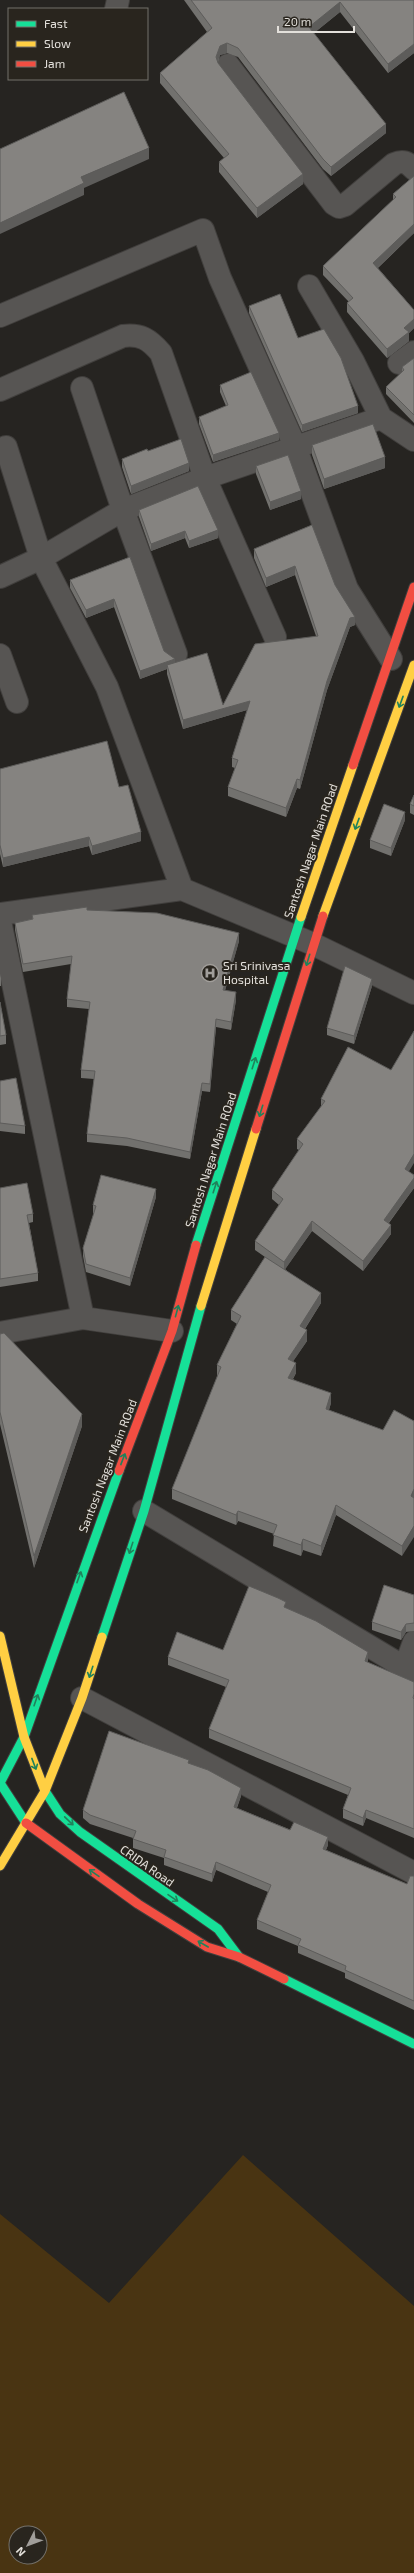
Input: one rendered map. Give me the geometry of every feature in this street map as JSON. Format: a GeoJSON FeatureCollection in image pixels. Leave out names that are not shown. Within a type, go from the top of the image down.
{"type":"FeatureCollection","features":[{"type":"Feature","properties":{"kind":"main road","name":"Santosh Nagar Main ROad"},"geometry":{"type":"LineString","coordinates":[[0,1866],[44,1791],[82,1698],[144,1511],[192,1332],[304,941],[414,587]]}},
{"type":"Feature","properties":{"kind":"main road","name":"Santosh Nagar Main ROad"},"geometry":{"type":"LineString","coordinates":[[0,1783],[24,1737],[104,1510],[172,1331],[191,1262],[304,941],[414,665]]}},
{"type":"Feature","properties":{"kind":"main road","name":"CRIDA Road"},"geometry":{"type":"LineString","coordinates":[[0,1636],[14,1689],[24,1737],[44,1791],[60,1814],[80,1832],[218,1929],[240,1956]]}},
{"type":"Feature","properties":{"kind":"main road"},"geometry":{"type":"LineString","coordinates":[[0,1783],[26,1823]]}},
{"type":"Feature","properties":{"kind":"main road","name":"CRIDA Road"},"geometry":{"type":"LineString","coordinates":[[26,1823],[138,1904],[207,1947],[240,1956],[414,2044]]}},
{"type":"Feature","properties":{"kind":"main road"},"geometry":{"type":"LineString","coordinates":[[0,1842],[3,1846],[4,1857],[0,1866]]}},
{"type":"Feature","properties":{"kind":"street"},"geometry":{"type":"LineString","coordinates":[[228,65],[334,204],[339,207],[345,205],[394,164],[401,161],[409,163],[414,169]]}},
{"type":"Feature","properties":{"kind":"street"},"geometry":{"type":"LineString","coordinates":[[0,316],[203,230],[220,278],[295,446],[347,589],[391,659]]}},
{"type":"Feature","properties":{"kind":"street"},"geometry":{"type":"LineString","coordinates":[[309,286],[353,361],[382,418],[414,440]]}},
{"type":"Feature","properties":{"kind":"street"},"geometry":{"type":"LineString","coordinates":[[0,390],[123,336],[137,334],[150,340],[161,353],[205,478],[275,637]]}},
{"type":"Feature","properties":{"kind":"street"},"geometry":{"type":"LineString","coordinates":[[82,388],[123,510],[176,654]]}},
{"type":"Feature","properties":{"kind":"street"},"geometry":{"type":"LineString","coordinates":[[0,577],[41,558],[123,510],[205,478],[295,446],[382,418]]}},
{"type":"Feature","properties":{"kind":"street"},"geometry":{"type":"LineString","coordinates":[[6,447],[41,558],[107,687],[182,889]]}},
{"type":"Feature","properties":{"kind":"street"},"geometry":{"type":"LineString","coordinates":[[0,654],[17,702]]}},
{"type":"Feature","properties":{"kind":"street"},"geometry":{"type":"LineString","coordinates":[[0,914],[182,889],[304,941],[414,993]]}},
{"type":"Feature","properties":{"kind":"street"},"geometry":{"type":"LineString","coordinates":[[0,920],[83,1318]]}},
{"type":"Feature","properties":{"kind":"street"},"geometry":{"type":"LineString","coordinates":[[0,1333],[83,1318],[172,1331]]}},
{"type":"Feature","properties":{"kind":"street"},"geometry":{"type":"LineString","coordinates":[[144,1511],[410,1670],[414,1642]]}},
{"type":"Feature","properties":{"kind":"street"},"geometry":{"type":"LineString","coordinates":[[82,1698],[414,1873]]}},
{"type":"Feature","properties":{"kind":"shaded area"},"geometry":{"type":"Polygon","coordinates":[[[243,2155],[414,2306],[414,2573],[0,2573],[0,2214],[109,2303],[243,2155]]]}},
{"type":"Feature","properties":{"kind":"building"},"geometry":{"type":"Polygon","coordinates":[[[191,0],[414,0],[414,44],[388,64],[340,2],[309,27],[386,124],[331,167],[323,159],[238,48],[227,43],[220,46],[216,57],[218,63],[303,174],[257,208],[219,162],[229,154],[160,73],[212,28],[191,0]]]}},
{"type":"Feature","properties":{"kind":"building"},"geometry":{"type":"Polygon","coordinates":[[[124,92],[149,148],[81,177],[84,183],[0,223],[0,149],[124,92]]]}},
{"type":"Feature","properties":{"kind":"building"},"geometry":{"type":"Polygon","coordinates":[[[414,176],[414,224],[373,263],[414,310],[414,319],[404,328],[409,332],[387,349],[347,303],[353,298],[323,266],[396,197],[393,194],[414,176]]]}},
{"type":"Feature","properties":{"kind":"building"},"geometry":{"type":"Polygon","coordinates":[[[280,294],[298,338],[324,329],[341,358],[358,406],[302,425],[249,306],[280,294]]]}},
{"type":"Feature","properties":{"kind":"building"},"geometry":{"type":"Polygon","coordinates":[[[414,358],[414,415],[386,387],[404,370],[402,367],[414,358]]]}},
{"type":"Feature","properties":{"kind":"building"},"geometry":{"type":"Polygon","coordinates":[[[251,372],[279,433],[213,455],[199,417],[228,405],[220,385],[251,372]]]}},
{"type":"Feature","properties":{"kind":"building"},"geometry":{"type":"Polygon","coordinates":[[[373,424],[385,457],[324,479],[312,445],[373,424]]]}},
{"type":"Feature","properties":{"kind":"building"},"geometry":{"type":"Polygon","coordinates":[[[181,439],[189,463],[131,486],[122,459],[147,449],[148,451],[181,439]]]}},
{"type":"Feature","properties":{"kind":"building"},"geometry":{"type":"Polygon","coordinates":[[[288,455],[301,491],[270,502],[256,466],[288,455]]]}},
{"type":"Feature","properties":{"kind":"building"},"geometry":{"type":"Polygon","coordinates":[[[198,486],[218,530],[189,541],[185,531],[151,544],[139,510],[198,486]]]}},
{"type":"Feature","properties":{"kind":"building"},"geometry":{"type":"Polygon","coordinates":[[[312,525],[335,585],[355,617],[350,618],[327,681],[300,780],[297,779],[286,808],[228,787],[238,760],[232,758],[250,701],[183,720],[167,665],[207,653],[223,705],[255,644],[318,636],[295,566],[266,578],[254,549],[312,525]]]}},
{"type":"Feature","properties":{"kind":"building"},"geometry":{"type":"Polygon","coordinates":[[[130,557],[164,651],[175,659],[140,671],[114,599],[86,610],[70,580],[130,557]]]}},
{"type":"Feature","properties":{"kind":"building"},"geometry":{"type":"Polygon","coordinates":[[[107,741],[119,787],[128,785],[141,832],[92,846],[89,837],[3,858],[0,845],[0,769],[107,741]]]}},
{"type":"Feature","properties":{"kind":"building"},"geometry":{"type":"Polygon","coordinates":[[[414,795],[414,806],[410,804],[414,795]]]}},
{"type":"Feature","properties":{"kind":"building"},"geometry":{"type":"Polygon","coordinates":[[[384,804],[405,812],[391,848],[370,840],[384,804]]]}},
{"type":"Feature","properties":{"kind":"building"},"geometry":{"type":"Polygon","coordinates":[[[87,907],[87,910],[157,913],[239,933],[223,990],[236,992],[231,1022],[216,1019],[210,1084],[202,1083],[190,1152],[127,1138],[87,1134],[95,1071],[81,1070],[90,1002],[67,999],[72,956],[23,964],[15,923],[33,919],[32,915],[87,907]]]}},
{"type":"Feature","properties":{"kind":"building"},"geometry":{"type":"Polygon","coordinates":[[[345,966],[372,979],[354,1036],[327,1028],[345,966]]]}},
{"type":"Feature","properties":{"kind":"building"},"geometry":{"type":"Polygon","coordinates":[[[0,1002],[6,1035],[0,1036],[0,1002]]]}},
{"type":"Feature","properties":{"kind":"building"},"geometry":{"type":"Polygon","coordinates":[[[414,1031],[414,1154],[405,1169],[414,1175],[414,1178],[384,1220],[391,1225],[363,1261],[312,1221],[284,1262],[255,1241],[283,1199],[272,1190],[303,1144],[297,1139],[325,1101],[321,1099],[348,1047],[391,1070],[414,1031]]]}},
{"type":"Feature","properties":{"kind":"building"},"geometry":{"type":"Polygon","coordinates":[[[16,1078],[25,1126],[0,1123],[0,1081],[16,1078]]]}},
{"type":"Feature","properties":{"kind":"building"},"geometry":{"type":"Polygon","coordinates":[[[101,1175],[156,1189],[130,1278],[86,1264],[83,1248],[96,1206],[93,1205],[101,1175]]]}},
{"type":"Feature","properties":{"kind":"building"},"geometry":{"type":"Polygon","coordinates":[[[27,1183],[33,1214],[27,1215],[38,1273],[0,1279],[0,1188],[27,1183]]]}},
{"type":"Feature","properties":{"kind":"building"},"geometry":{"type":"Polygon","coordinates":[[[265,1257],[321,1293],[300,1326],[307,1330],[288,1359],[296,1363],[288,1378],[331,1393],[326,1409],[383,1430],[394,1410],[414,1421],[414,1489],[411,1496],[414,1498],[414,1526],[402,1546],[336,1505],[321,1546],[303,1539],[301,1545],[273,1535],[277,1525],[238,1511],[236,1515],[172,1489],[221,1367],[217,1365],[241,1316],[231,1310],[265,1257]]]}},
{"type":"Feature","properties":{"kind":"building"},"geometry":{"type":"Polygon","coordinates":[[[4,1333],[82,1414],[34,1556],[0,1412],[0,1334],[4,1333]]]}},
{"type":"Feature","properties":{"kind":"building"},"geometry":{"type":"Polygon","coordinates":[[[384,1585],[414,1595],[414,1623],[406,1624],[401,1632],[372,1622],[384,1585]]]}},
{"type":"Feature","properties":{"kind":"building"},"geometry":{"type":"Polygon","coordinates":[[[249,1586],[286,1602],[284,1607],[316,1621],[368,1652],[365,1661],[414,1682],[414,1829],[366,1810],[363,1818],[343,1809],[351,1788],[209,1729],[229,1680],[168,1657],[177,1632],[223,1650],[249,1586]]]}},
{"type":"Feature","properties":{"kind":"building"},"geometry":{"type":"Polygon","coordinates":[[[109,1731],[189,1760],[188,1763],[208,1770],[241,1788],[234,1807],[290,1830],[294,1822],[328,1837],[323,1849],[407,1884],[410,1876],[414,1876],[414,2001],[345,1970],[346,1966],[298,1945],[301,1939],[257,1920],[271,1885],[216,1862],[212,1874],[164,1857],[166,1850],[133,1839],[136,1831],[90,1815],[83,1810],[109,1731]]]}},
{"type":"Feature","properties":{"kind":"traffic: fast"},"geometry":{"type":"LineString","coordinates":[[196,1245],[301,917]]}},
{"type":"Feature","properties":{"kind":"traffic: fast"},"geometry":{"type":"LineString","coordinates":[[102,1637],[144,1511],[201,1306]]}},
{"type":"Feature","properties":{"kind":"traffic: fast"},"geometry":{"type":"LineString","coordinates":[[0,1783],[24,1737],[119,1471]]}},
{"type":"Feature","properties":{"kind":"traffic: fast"},"geometry":{"type":"LineString","coordinates":[[0,1783],[26,1823]]}},
{"type":"Feature","properties":{"kind":"traffic: fast"},"geometry":{"type":"LineString","coordinates":[[45,1791],[60,1814],[80,1832],[218,1929],[239,1957]]}},
{"type":"Feature","properties":{"kind":"traffic: fast"},"geometry":{"type":"LineString","coordinates":[[284,1979],[414,2044]]}},
{"type":"Feature","properties":{"kind":"traffic: slow"},"geometry":{"type":"LineString","coordinates":[[323,916],[414,665]]}},
{"type":"Feature","properties":{"kind":"traffic: slow"},"geometry":{"type":"LineString","coordinates":[[301,917],[353,765]]}},
{"type":"Feature","properties":{"kind":"traffic: slow"},"geometry":{"type":"LineString","coordinates":[[201,1306],[256,1129]]}},
{"type":"Feature","properties":{"kind":"traffic: slow"},"geometry":{"type":"LineString","coordinates":[[0,1636],[24,1737],[45,1791]]}},
{"type":"Feature","properties":{"kind":"traffic: slow"},"geometry":{"type":"LineString","coordinates":[[0,1866],[45,1791],[82,1698],[102,1637]]}},
{"type":"Feature","properties":{"kind":"traffic: jam"},"geometry":{"type":"LineString","coordinates":[[353,765],[414,587]]}},
{"type":"Feature","properties":{"kind":"traffic: jam"},"geometry":{"type":"LineString","coordinates":[[256,1129],[323,916]]}},
{"type":"Feature","properties":{"kind":"traffic: jam"},"geometry":{"type":"LineString","coordinates":[[119,1471],[172,1331],[196,1245]]}},
{"type":"Feature","properties":{"kind":"traffic: jam"},"geometry":{"type":"LineString","coordinates":[[26,1823],[138,1904],[207,1947],[239,1957],[284,1979]]}},
{"type":"Feature","properties":{"kind":"place","name":"Sri Srinivasa Hospital"},"geometry":{"type":"Point","coordinates":[210,973]}}]}
